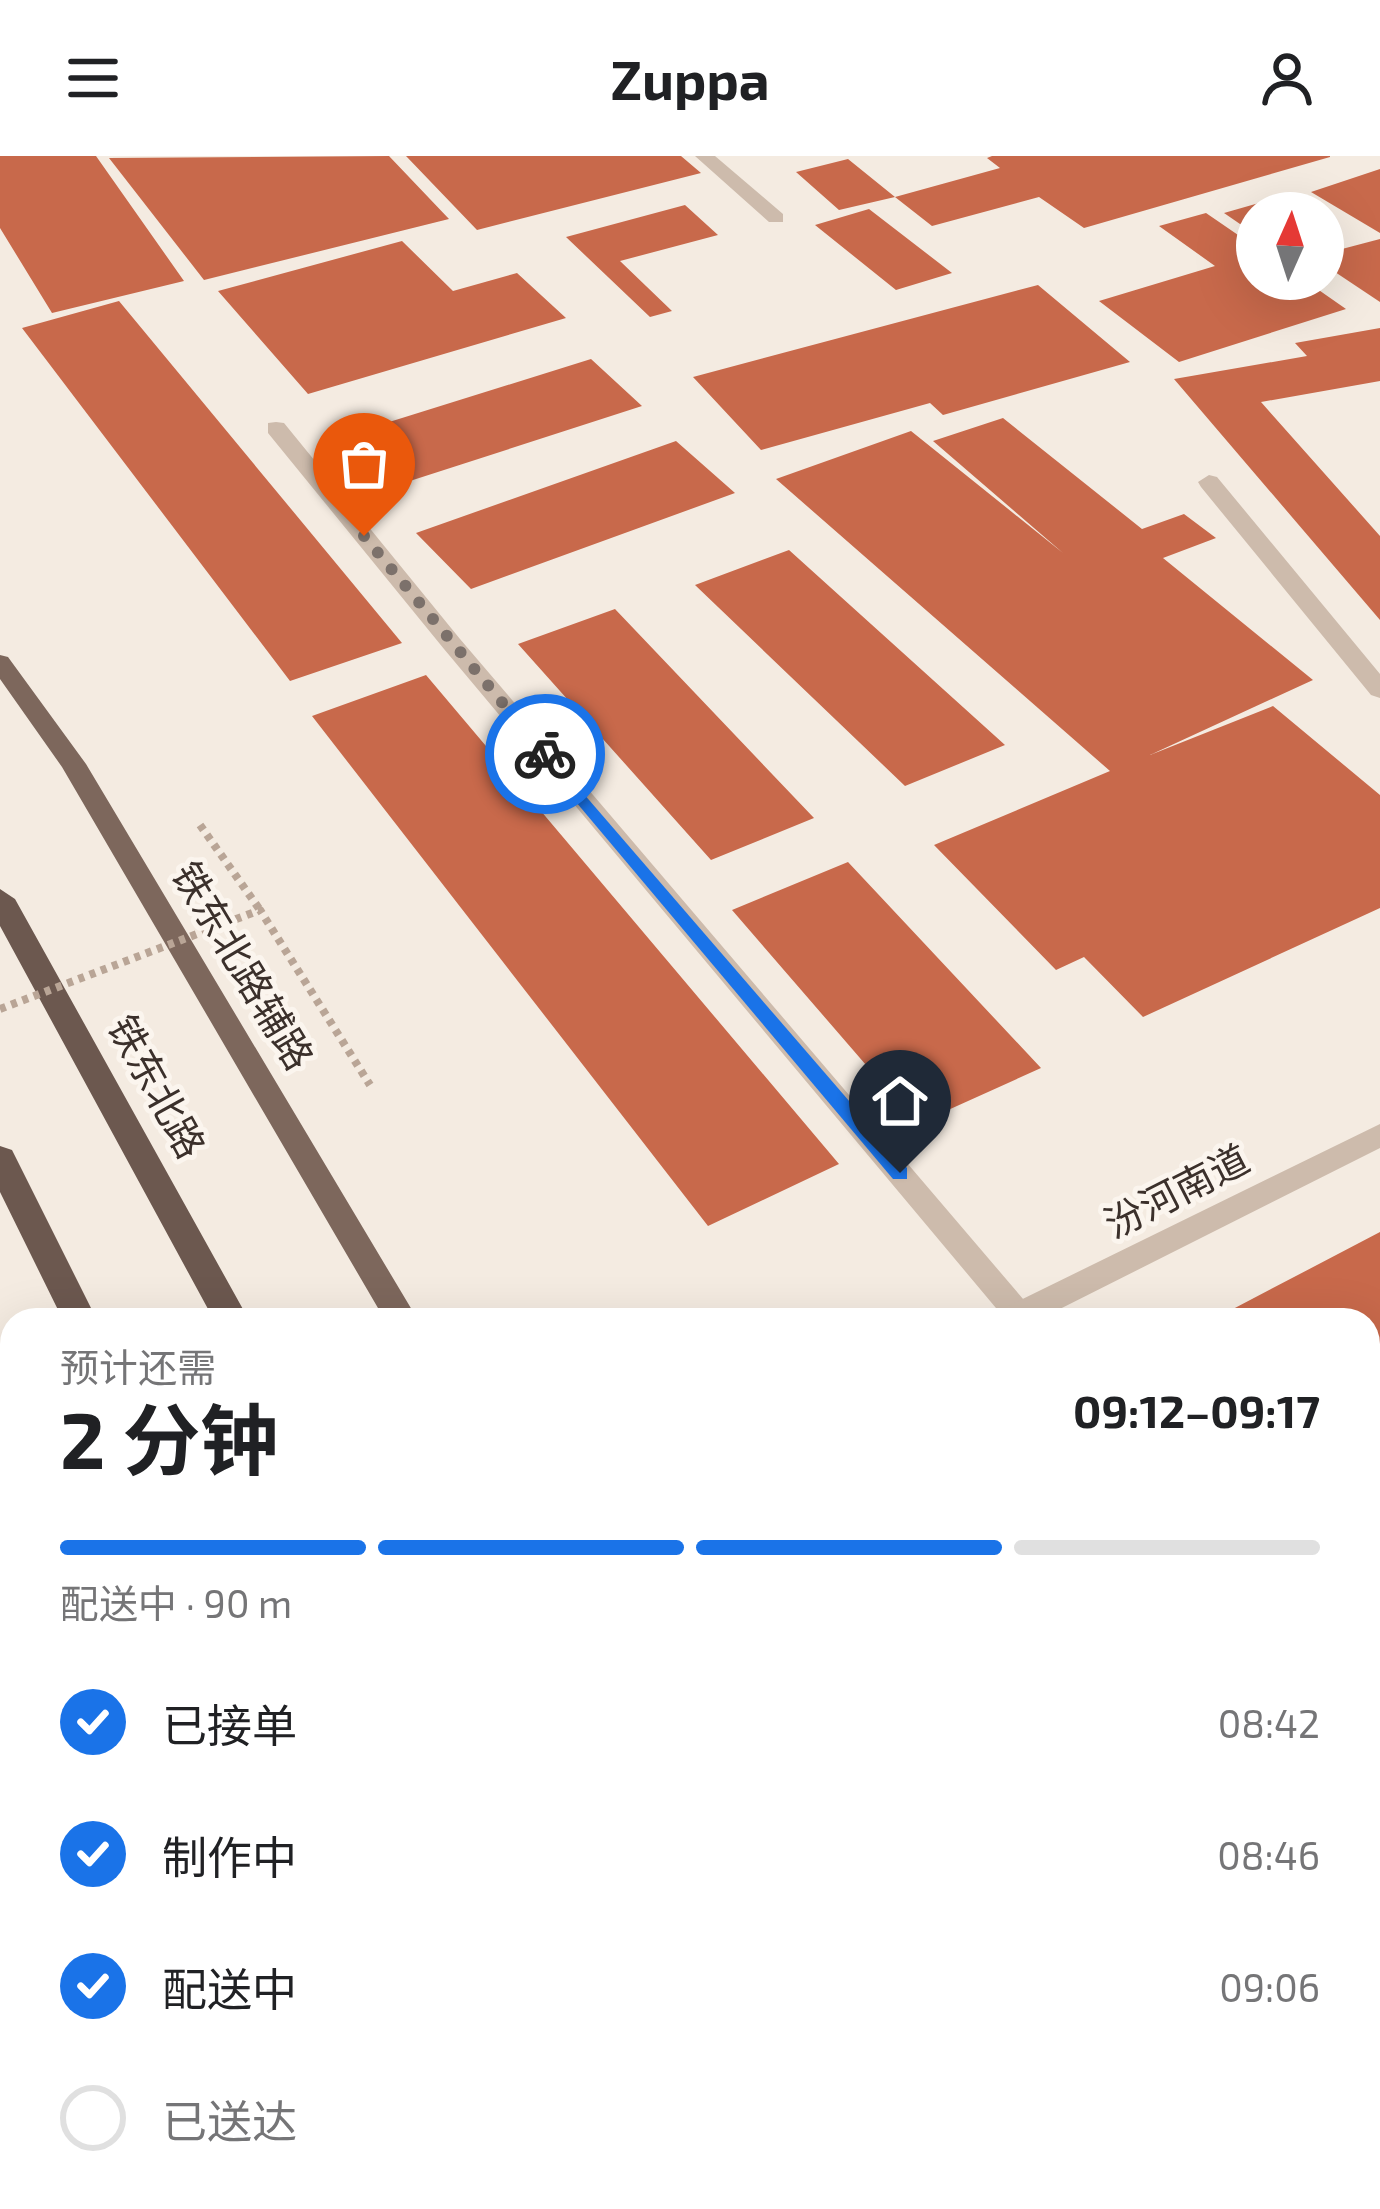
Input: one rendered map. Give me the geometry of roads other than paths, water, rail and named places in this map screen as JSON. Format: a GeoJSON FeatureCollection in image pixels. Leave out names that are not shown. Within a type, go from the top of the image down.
{"type":"FeatureCollection","features":[{"type":"Feature","properties":{"kind":"highway","name":"铁东北路"},"geometry":{"type":"LineString","coordinates":[[0,899],[225,1308]]}},
{"type":"Feature","properties":{"kind":"highway"},"geometry":{"type":"LineString","coordinates":[[0,1159],[74,1308]]}},
{"type":"Feature","properties":{"kind":"main road","name":"铁东北路辅路"},"geometry":{"type":"LineString","coordinates":[[0,662],[73,764],[394,1308]]}},
{"type":"Feature","properties":{"kind":"street"},"geometry":{"type":"LineString","coordinates":[[704,156],[776,218]]}},
{"type":"Feature","properties":{"kind":"street"},"geometry":{"type":"LineString","coordinates":[[276,428],[1010,1308]]}},
{"type":"Feature","properties":{"kind":"street"},"geometry":{"type":"LineString","coordinates":[[1209,482],[1380,690]]}},
{"type":"Feature","properties":{"kind":"street","name":"汾河南道"},"geometry":{"type":"LineString","coordinates":[[1038,1308],[1380,1135]]}}]}
